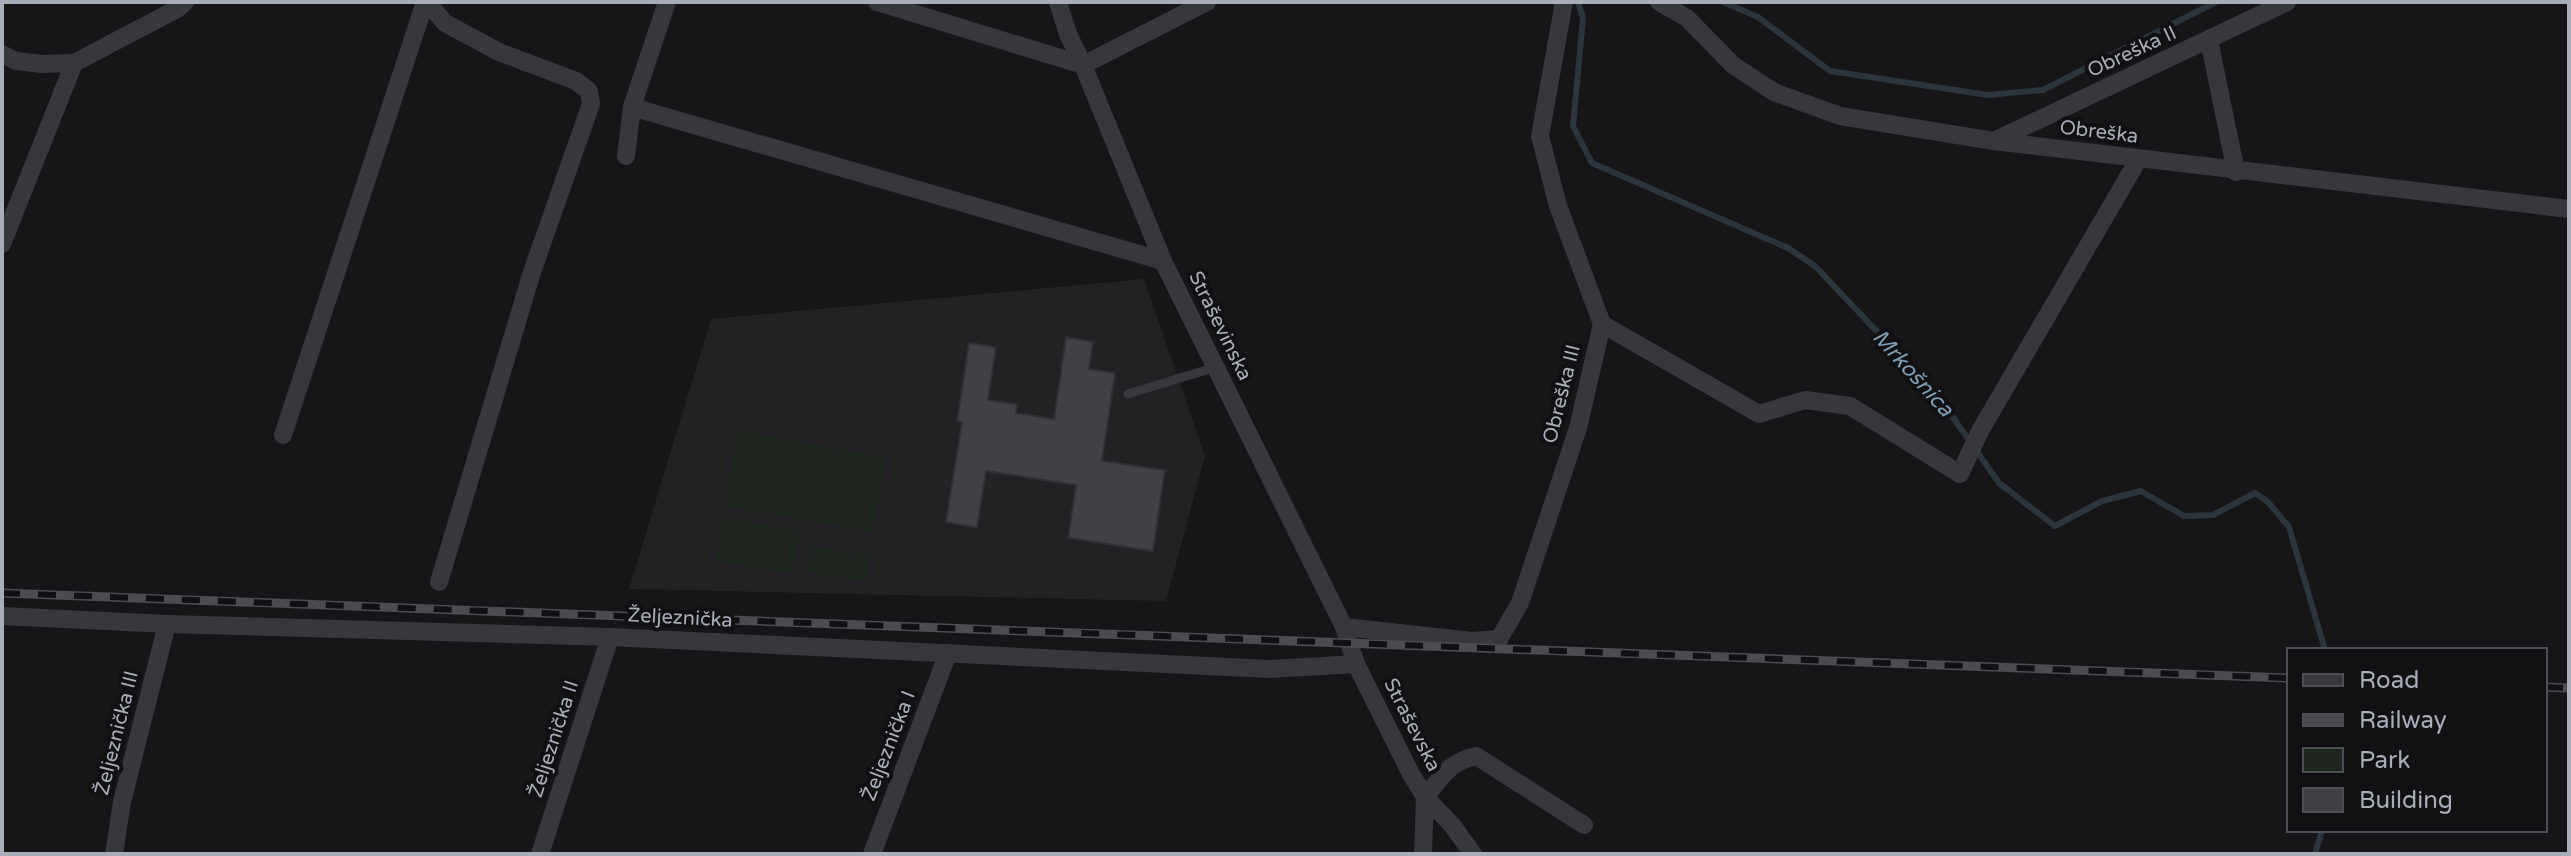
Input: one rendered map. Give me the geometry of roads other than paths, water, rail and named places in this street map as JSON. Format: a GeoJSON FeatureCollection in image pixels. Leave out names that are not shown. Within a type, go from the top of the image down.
{"type":"FeatureCollection","features":[{"type":"Feature","properties":{"kind":"street"},"geometry":{"type":"LineString","coordinates":[[2,54],[16,61],[74,63],[185,2]]}},
{"type":"Feature","properties":{"kind":"street"},"geometry":{"type":"LineString","coordinates":[[283,435],[426,2],[445,23],[499,52],[576,81],[589,91],[591,104],[532,272],[439,582]]}},
{"type":"Feature","properties":{"kind":"street"},"geometry":{"type":"LineString","coordinates":[[626,156],[632,107],[667,2]]}},
{"type":"Feature","properties":{"kind":"street"},"geometry":{"type":"LineString","coordinates":[[877,2],[1083,65],[1207,2]]}},
{"type":"Feature","properties":{"kind":"street","name":"Straševinska"},"geometry":{"type":"LineString","coordinates":[[1058,2],[1068,34],[1163,261],[1344,627],[1356,664]]}},
{"type":"Feature","properties":{"kind":"street","name":"Obreška III"},"geometry":{"type":"LineString","coordinates":[[1344,627],[1472,641],[1499,639],[1520,603],[1578,428],[1602,324],[1558,206],[1540,136],[1564,2]]}},
{"type":"Feature","properties":{"kind":"street","name":"Obreška"},"geometry":{"type":"LineString","coordinates":[[1659,2],[1687,18],[1733,65],[1774,92],[1840,116],[2138,160],[2569,209]]}},
{"type":"Feature","properties":{"kind":"street","name":"Obreška II"},"geometry":{"type":"LineString","coordinates":[[1994,141],[2287,2]]}},
{"type":"Feature","properties":{"kind":"street"},"geometry":{"type":"LineString","coordinates":[[2209,40],[2236,172]]}},
{"type":"Feature","properties":{"kind":"street"},"geometry":{"type":"LineString","coordinates":[[2,244],[74,63]]}},
{"type":"Feature","properties":{"kind":"street"},"geometry":{"type":"LineString","coordinates":[[632,107],[1163,261]]}},
{"type":"Feature","properties":{"kind":"street"},"geometry":{"type":"LineString","coordinates":[[1602,324],[1759,414],[1805,400],[1850,406],[1960,474],[1980,431],[2138,160]]}},
{"type":"Feature","properties":{"kind":"street","name":"Željeznička"},"geometry":{"type":"LineString","coordinates":[[2,616],[610,637],[1269,669],[1356,664]]}},
{"type":"Feature","properties":{"kind":"street","name":"Željeznička III"},"geometry":{"type":"LineString","coordinates":[[114,854],[122,802],[167,624]]}},
{"type":"Feature","properties":{"kind":"street","name":"Željeznička II"},"geometry":{"type":"LineString","coordinates":[[540,854],[610,637]]}},
{"type":"Feature","properties":{"kind":"street","name":"Željeznička I"},"geometry":{"type":"LineString","coordinates":[[872,854],[948,653]]}},
{"type":"Feature","properties":{"kind":"street","name":"Straševska"},"geometry":{"type":"LineString","coordinates":[[1356,664],[1425,797],[1423,854]]}},
{"type":"Feature","properties":{"kind":"street"},"geometry":{"type":"LineString","coordinates":[[1473,854],[1452,825],[1425,797],[1452,764],[1462,759],[1476,756],[1584,825]]}},
{"type":"Feature","properties":{"kind":"lane"},"geometry":{"type":"LineString","coordinates":[[1128,394],[1216,367]]}},
{"type":"Feature","properties":{"kind":"waterway","name":"Mrkošnica"},"geometry":{"type":"LineString","coordinates":[[1578,2],[1583,18],[1573,126],[1592,163],[1788,248],[1815,266],[1938,396],[1999,483],[2055,526],[2102,501],[2141,491],[2184,516],[2213,515],[2255,493],[2268,502],[2289,527],[2324,648]]}},
{"type":"Feature","properties":{"kind":"waterway"},"geometry":{"type":"LineString","coordinates":[[1723,2],[1758,17],[1830,71],[1988,95],[2043,90],[2216,2]]}},
{"type":"Feature","properties":{"kind":"waterway","name":"Mrkošnica"},"geometry":{"type":"LineString","coordinates":[[2315,854],[2321,832]]}},
{"type":"Feature","properties":{"kind":"railway"},"geometry":{"type":"LineString","coordinates":[[2,593],[2287,678]]}},
{"type":"Feature","properties":{"kind":"railway"},"geometry":{"type":"LineString","coordinates":[[2547,687],[2569,688]]}}]}
